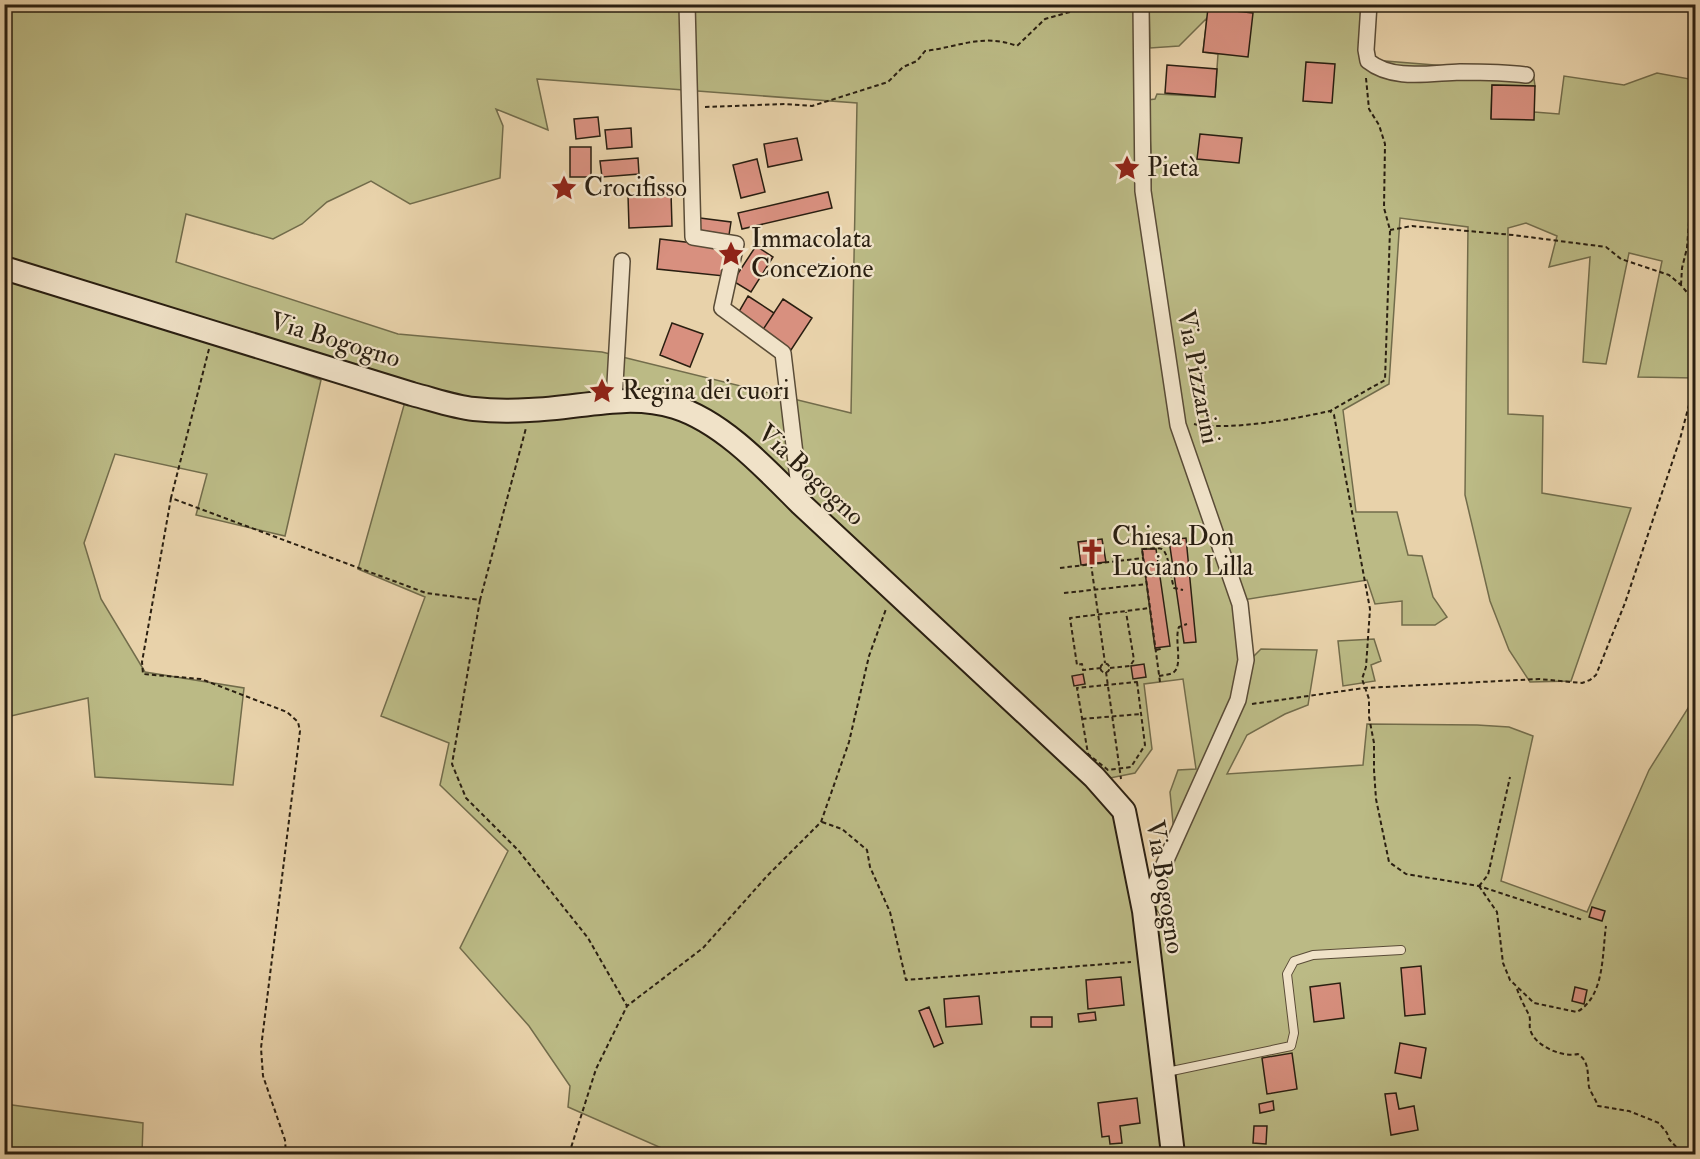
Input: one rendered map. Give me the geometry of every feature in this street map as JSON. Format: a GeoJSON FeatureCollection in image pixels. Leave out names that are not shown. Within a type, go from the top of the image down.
{"type":"FeatureCollection","features":[{"type":"Feature","properties":{"kind":"main road","name":"Via Bogogno"},"geometry":{"type":"LineString","coordinates":[[4,268],[412,394],[473,409],[531,410],[614,401],[653,402],[677,407],[714,426],[766,469],[1094,777],[1124,811],[1144,911],[1173,1155]]}},
{"type":"Feature","properties":{"kind":"street"},"geometry":{"type":"LineString","coordinates":[[687,4],[694,237],[736,244],[722,308],[783,353],[801,504]]}},
{"type":"Feature","properties":{"kind":"street","name":"Via Pizzarini"},"geometry":{"type":"LineString","coordinates":[[1141,4],[1143,191],[1177,419],[1240,604],[1246,660],[1238,700],[1144,911]]}},
{"type":"Feature","properties":{"kind":"street"},"geometry":{"type":"LineString","coordinates":[[1369,4],[1366,50],[1368,61],[1376,68],[1406,74],[1499,72],[1526,75]]}},
{"type":"Feature","properties":{"kind":"street"},"geometry":{"type":"LineString","coordinates":[[614,401],[622,261]]}},
{"type":"Feature","properties":{"kind":"lane"},"geometry":{"type":"LineString","coordinates":[[1162,1073],[1291,1046],[1294,1033],[1287,974],[1294,961],[1313,955],[1401,950]]}},
{"type":"Feature","properties":{"kind":"path"},"geometry":{"type":"LineString","coordinates":[[690,108],[785,104],[812,106],[888,82],[903,67],[917,61],[925,51],[946,49],[973,41],[1000,39],[1017,46],[1045,19],[1098,4]]}},
{"type":"Feature","properties":{"kind":"path"},"geometry":{"type":"LineString","coordinates":[[1177,419],[1211,427],[1281,420],[1330,411],[1385,380],[1390,230],[1384,208],[1385,144],[1379,125],[1369,108],[1366,86],[1367,58]]}},
{"type":"Feature","properties":{"kind":"path"},"geometry":{"type":"LineString","coordinates":[[1681,285],[1682,268],[1688,248],[1691,195],[1695,187]]}},
{"type":"Feature","properties":{"kind":"path"},"geometry":{"type":"LineString","coordinates":[[1234,707],[1364,688],[1539,679],[1582,683],[1590,680],[1596,675],[1625,603],[1680,439],[1689,405],[1693,368],[1691,339],[1694,301],[1669,274],[1621,259],[1606,247],[1513,235],[1412,226],[1390,230]]}},
{"type":"Feature","properties":{"kind":"path"},"geometry":{"type":"LineString","coordinates":[[213,332],[171,498],[142,662],[143,674],[201,679],[270,704],[287,712],[298,722],[300,731],[261,1048],[263,1076],[285,1140],[285,1155]]}},
{"type":"Feature","properties":{"kind":"path"},"geometry":{"type":"LineString","coordinates":[[531,410],[480,600],[452,764],[466,798],[518,850],[588,938],[627,1006]]}},
{"type":"Feature","properties":{"kind":"path"},"geometry":{"type":"LineString","coordinates":[[1330,411],[1334,415],[1370,609],[1366,667],[1362,679],[1369,699],[1374,743],[1376,799],[1389,862],[1406,874],[1479,886],[1583,920]]}},
{"type":"Feature","properties":{"kind":"path"},"geometry":{"type":"LineString","coordinates":[[171,498],[426,593],[480,600]]}},
{"type":"Feature","properties":{"kind":"path"},"geometry":{"type":"LineString","coordinates":[[1160,682],[1142,549],[1161,548],[1164,550],[1174,588],[1183,590]]}},
{"type":"Feature","properties":{"kind":"path"},"geometry":{"type":"LineString","coordinates":[[1060,568],[1143,558]]}},
{"type":"Feature","properties":{"kind":"path"},"geometry":{"type":"LineString","coordinates":[[1091,564],[1105,663],[1110,668]]}},
{"type":"Feature","properties":{"kind":"path"},"geometry":{"type":"LineString","coordinates":[[1064,593],[1147,584]]}},
{"type":"Feature","properties":{"kind":"path"},"geometry":{"type":"LineString","coordinates":[[569,1155],[596,1069],[627,1006],[703,948],[767,876],[821,822],[849,742],[869,656],[893,590]]}},
{"type":"Feature","properties":{"kind":"path"},"geometry":{"type":"LineString","coordinates":[[1121,784],[1106,672],[1101,668],[1083,670],[1082,664],[1077,665],[1070,618],[1150,608]]}},
{"type":"Feature","properties":{"kind":"path"},"geometry":{"type":"LineString","coordinates":[[1106,672],[1110,668],[1130,666],[1134,660],[1126,612]]}},
{"type":"Feature","properties":{"kind":"path"},"geometry":{"type":"LineString","coordinates":[[1159,676],[1172,673],[1177,669],[1176,635],[1179,627],[1187,624]]}},
{"type":"Feature","properties":{"kind":"path"},"geometry":{"type":"LineString","coordinates":[[1156,650],[1160,647]]}},
{"type":"Feature","properties":{"kind":"path"},"geometry":{"type":"LineString","coordinates":[[1101,668],[1105,663]]}},
{"type":"Feature","properties":{"kind":"path"},"geometry":{"type":"LineString","coordinates":[[1137,682],[1145,745],[1131,767],[1108,770],[1088,754],[1077,688],[1107,685],[1137,682]]}},
{"type":"Feature","properties":{"kind":"path"},"geometry":{"type":"LineString","coordinates":[[1082,719],[1141,714]]}},
{"type":"Feature","properties":{"kind":"path"},"geometry":{"type":"LineString","coordinates":[[1479,886],[1488,875],[1510,777]]}},
{"type":"Feature","properties":{"kind":"path"},"geometry":{"type":"LineString","coordinates":[[821,822],[842,829],[867,849],[870,867],[890,912],[906,980],[910,982],[1149,960]]}},
{"type":"Feature","properties":{"kind":"path"},"geometry":{"type":"LineString","coordinates":[[1479,886],[1497,912],[1503,963],[1510,980],[1534,1003],[1577,1012],[1586,1007],[1600,976],[1606,926]]}},
{"type":"Feature","properties":{"kind":"path"},"geometry":{"type":"LineString","coordinates":[[1517,988],[1530,1017],[1530,1030],[1536,1038],[1556,1052],[1582,1056],[1587,1066],[1589,1086],[1598,1106],[1625,1110],[1659,1123],[1680,1155]]}},
{"type":"Feature","properties":{"kind":"shaded area"},"geometry":{"type":"Polygon","coordinates":[[[1149,4],[1371,5],[1373,60],[1533,71],[1535,86],[1492,85],[1491,118],[1534,112],[1559,114],[1564,76],[1624,85],[1657,73],[1695,80],[1695,378],[1638,377],[1662,261],[1629,253],[1606,364],[1583,362],[1590,257],[1549,267],[1557,236],[1526,223],[1508,228],[1508,414],[1543,416],[1542,493],[1631,508],[1571,681],[1530,682],[1509,650],[1490,601],[1465,495],[1468,227],[1400,218],[1389,384],[1343,410],[1356,512],[1397,512],[1408,555],[1422,556],[1433,597],[1447,617],[1435,625],[1402,625],[1402,601],[1375,604],[1367,580],[1243,600],[1184,437],[1150,192],[1152,172],[1148,100],[1155,99],[1157,94],[1215,97],[1218,54],[1203,52],[1207,18],[1179,46],[1150,48],[1149,4]]]}},
{"type":"Feature","properties":{"kind":"shaded area"},"geometry":{"type":"Polygon","coordinates":[[[4,5],[1138,5],[1139,89],[1175,426],[1236,608],[1241,661],[1234,696],[1174,833],[1170,792],[1178,770],[1196,769],[1183,679],[1144,684],[1152,749],[1135,773],[1105,779],[775,469],[641,394],[487,400],[423,388],[87,298],[321,380],[285,536],[196,515],[207,474],[115,454],[84,543],[101,599],[145,672],[244,688],[233,785],[95,777],[88,698],[11,716],[5,715],[4,5]],[[537,79],[548,130],[496,109],[503,126],[500,178],[410,204],[371,181],[327,202],[302,224],[273,239],[186,214],[176,262],[398,334],[602,352],[851,413],[857,103],[537,79]]]}},
{"type":"Feature","properties":{"kind":"shaded area"},"geometry":{"type":"Polygon","coordinates":[[[1695,386],[1695,432],[1689,429],[1695,386]]]}},
{"type":"Feature","properties":{"kind":"shaded area"},"geometry":{"type":"Polygon","coordinates":[[[406,398],[659,411],[712,433],[1081,778],[1111,810],[1127,842],[1166,1154],[675,1154],[568,1107],[570,1086],[529,1026],[460,948],[508,851],[440,785],[449,743],[381,716],[425,597],[358,569],[406,398]]]}},
{"type":"Feature","properties":{"kind":"shaded area"},"geometry":{"type":"Polygon","coordinates":[[[1374,639],[1381,661],[1371,665],[1375,681],[1343,686],[1338,641],[1374,639]]]}},
{"type":"Feature","properties":{"kind":"shaded area"},"geometry":{"type":"Polygon","coordinates":[[[1261,649],[1317,650],[1308,705],[1285,714],[1247,735],[1227,774],[1363,765],[1367,724],[1509,727],[1533,736],[1501,881],[1587,912],[1649,770],[1695,697],[1695,1154],[1182,1154],[1156,930],[1160,914],[1155,908],[1249,661],[1261,649]]]}},
{"type":"Feature","properties":{"kind":"shaded area"},"geometry":{"type":"Polygon","coordinates":[[[5,1104],[143,1123],[142,1154],[5,1154],[5,1104]]]}},
{"type":"Feature","properties":{"kind":"building"},"geometry":{"type":"Polygon","coordinates":[[[1208,8],[1253,13],[1248,57],[1203,52],[1208,8]]]}},
{"type":"Feature","properties":{"kind":"building"},"geometry":{"type":"Polygon","coordinates":[[[1306,62],[1335,64],[1332,103],[1303,101],[1306,62]]]}},
{"type":"Feature","properties":{"kind":"building"},"geometry":{"type":"Polygon","coordinates":[[[1167,65],[1217,69],[1215,97],[1165,93],[1167,65]]]}},
{"type":"Feature","properties":{"kind":"building"},"geometry":{"type":"Polygon","coordinates":[[[1492,85],[1535,86],[1534,120],[1491,119],[1492,85]]]}},
{"type":"Feature","properties":{"kind":"building"},"geometry":{"type":"Polygon","coordinates":[[[598,117],[600,136],[576,139],[574,119],[598,117]]]}},
{"type":"Feature","properties":{"kind":"building"},"geometry":{"type":"Polygon","coordinates":[[[631,128],[632,147],[607,149],[605,130],[631,128]]]}},
{"type":"Feature","properties":{"kind":"building"},"geometry":{"type":"Polygon","coordinates":[[[1200,134],[1242,138],[1239,163],[1197,159],[1200,134]]]}},
{"type":"Feature","properties":{"kind":"building"},"geometry":{"type":"Polygon","coordinates":[[[797,138],[802,160],[768,167],[764,144],[797,138]]]}},
{"type":"Feature","properties":{"kind":"building"},"geometry":{"type":"Polygon","coordinates":[[[570,147],[591,147],[591,177],[570,177],[570,147]]]}},
{"type":"Feature","properties":{"kind":"building"},"geometry":{"type":"Polygon","coordinates":[[[638,158],[639,174],[602,177],[600,161],[638,158]]]}},
{"type":"Feature","properties":{"kind":"building"},"geometry":{"type":"Polygon","coordinates":[[[757,159],[765,192],[741,198],[733,165],[757,159]]]}},
{"type":"Feature","properties":{"kind":"building"},"geometry":{"type":"Polygon","coordinates":[[[828,192],[832,208],[742,229],[738,213],[828,192]]]}},
{"type":"Feature","properties":{"kind":"building"},"geometry":{"type":"Polygon","coordinates":[[[671,193],[672,226],[629,228],[628,195],[671,193]]]}},
{"type":"Feature","properties":{"kind":"building"},"geometry":{"type":"Polygon","coordinates":[[[700,218],[731,222],[729,235],[698,230],[700,218]]]}},
{"type":"Feature","properties":{"kind":"building"},"geometry":{"type":"Polygon","coordinates":[[[660,239],[727,247],[724,276],[657,269],[660,239]]]}},
{"type":"Feature","properties":{"kind":"building"},"geometry":{"type":"Polygon","coordinates":[[[756,246],[773,257],[751,292],[733,281],[756,246]]]}},
{"type":"Feature","properties":{"kind":"building"},"geometry":{"type":"Polygon","coordinates":[[[748,296],[774,313],[762,331],[737,315],[748,296]]]}},
{"type":"Feature","properties":{"kind":"building"},"geometry":{"type":"Polygon","coordinates":[[[783,299],[812,318],[791,350],[762,331],[783,299]]]}},
{"type":"Feature","properties":{"kind":"building"},"geometry":{"type":"Polygon","coordinates":[[[672,323],[703,334],[690,367],[660,355],[672,323]]]}},
{"type":"Feature","properties":{"kind":"building"},"geometry":{"type":"Polygon","coordinates":[[[1186,538],[1196,642],[1184,643],[1169,540],[1186,538]]]}},
{"type":"Feature","properties":{"kind":"building","name":"Chiesa Don Luciano Lilla"},"geometry":{"type":"Polygon","coordinates":[[[1102,539],[1106,562],[1081,565],[1078,542],[1102,539]]]}},
{"type":"Feature","properties":{"kind":"building"},"geometry":{"type":"Polygon","coordinates":[[[1142,549],[1156,549],[1170,646],[1155,648],[1142,549]]]}},
{"type":"Feature","properties":{"kind":"building"},"geometry":{"type":"Polygon","coordinates":[[[1144,664],[1146,677],[1133,679],[1131,666],[1144,664]]]}},
{"type":"Feature","properties":{"kind":"building"},"geometry":{"type":"Polygon","coordinates":[[[1083,674],[1085,684],[1074,686],[1072,676],[1083,674]]]}},
{"type":"Feature","properties":{"kind":"building"},"geometry":{"type":"Polygon","coordinates":[[[1592,907],[1605,911],[1602,921],[1589,917],[1592,907]]]}},
{"type":"Feature","properties":{"kind":"building"},"geometry":{"type":"Polygon","coordinates":[[[1421,966],[1425,1014],[1405,1016],[1401,968],[1421,966]]]}},
{"type":"Feature","properties":{"kind":"building"},"geometry":{"type":"Polygon","coordinates":[[[1121,977],[1124,1005],[1088,1009],[1086,980],[1121,977]]]}},
{"type":"Feature","properties":{"kind":"building"},"geometry":{"type":"Polygon","coordinates":[[[1340,983],[1344,1018],[1314,1022],[1310,987],[1340,983]]]}},
{"type":"Feature","properties":{"kind":"building"},"geometry":{"type":"Polygon","coordinates":[[[1575,987],[1587,990],[1584,1004],[1572,1001],[1575,987]]]}},
{"type":"Feature","properties":{"kind":"building"},"geometry":{"type":"Polygon","coordinates":[[[979,996],[982,1024],[946,1027],[944,999],[979,996]]]}},
{"type":"Feature","properties":{"kind":"building"},"geometry":{"type":"Polygon","coordinates":[[[929,1007],[943,1043],[934,1047],[919,1011],[929,1007]]]}},
{"type":"Feature","properties":{"kind":"building"},"geometry":{"type":"Polygon","coordinates":[[[1095,1012],[1096,1020],[1079,1022],[1078,1014],[1095,1012]]]}},
{"type":"Feature","properties":{"kind":"building"},"geometry":{"type":"Polygon","coordinates":[[[1031,1017],[1052,1017],[1052,1027],[1031,1027],[1031,1017]]]}},
{"type":"Feature","properties":{"kind":"building"},"geometry":{"type":"Polygon","coordinates":[[[1400,1043],[1426,1048],[1421,1078],[1395,1073],[1400,1043]]]}},
{"type":"Feature","properties":{"kind":"building"},"geometry":{"type":"Polygon","coordinates":[[[1292,1053],[1297,1089],[1267,1094],[1262,1058],[1292,1053]]]}},
{"type":"Feature","properties":{"kind":"building"},"geometry":{"type":"Polygon","coordinates":[[[1396,1093],[1399,1109],[1414,1106],[1418,1130],[1391,1135],[1385,1094],[1396,1093]]]}},
{"type":"Feature","properties":{"kind":"building"},"geometry":{"type":"Polygon","coordinates":[[[1137,1098],[1140,1123],[1120,1126],[1122,1143],[1110,1144],[1109,1136],[1102,1137],[1098,1103],[1137,1098]]]}},
{"type":"Feature","properties":{"kind":"building"},"geometry":{"type":"Polygon","coordinates":[[[1273,1101],[1274,1110],[1260,1113],[1259,1104],[1273,1101]]]}},
{"type":"Feature","properties":{"kind":"building"},"geometry":{"type":"Polygon","coordinates":[[[1254,1126],[1267,1126],[1266,1144],[1253,1143],[1254,1126]]]}},
{"type":"Feature","properties":{"kind":"place","name":"Pietà"},"geometry":{"type":"Point","coordinates":[1127,168]}},
{"type":"Feature","properties":{"kind":"place","name":"Crocifisso"},"geometry":{"type":"Point","coordinates":[564,188]}},
{"type":"Feature","properties":{"kind":"place","name":"Immacolata Concezione"},"geometry":{"type":"Point","coordinates":[731,254]}},
{"type":"Feature","properties":{"kind":"place","name":"Regina dei cuori"},"geometry":{"type":"Point","coordinates":[602,391]}},
{"type":"Feature","properties":{"kind":"place","name":"Chiesa Don Luciano Lilla"},"geometry":{"type":"Point","coordinates":[1092,552]}}]}
